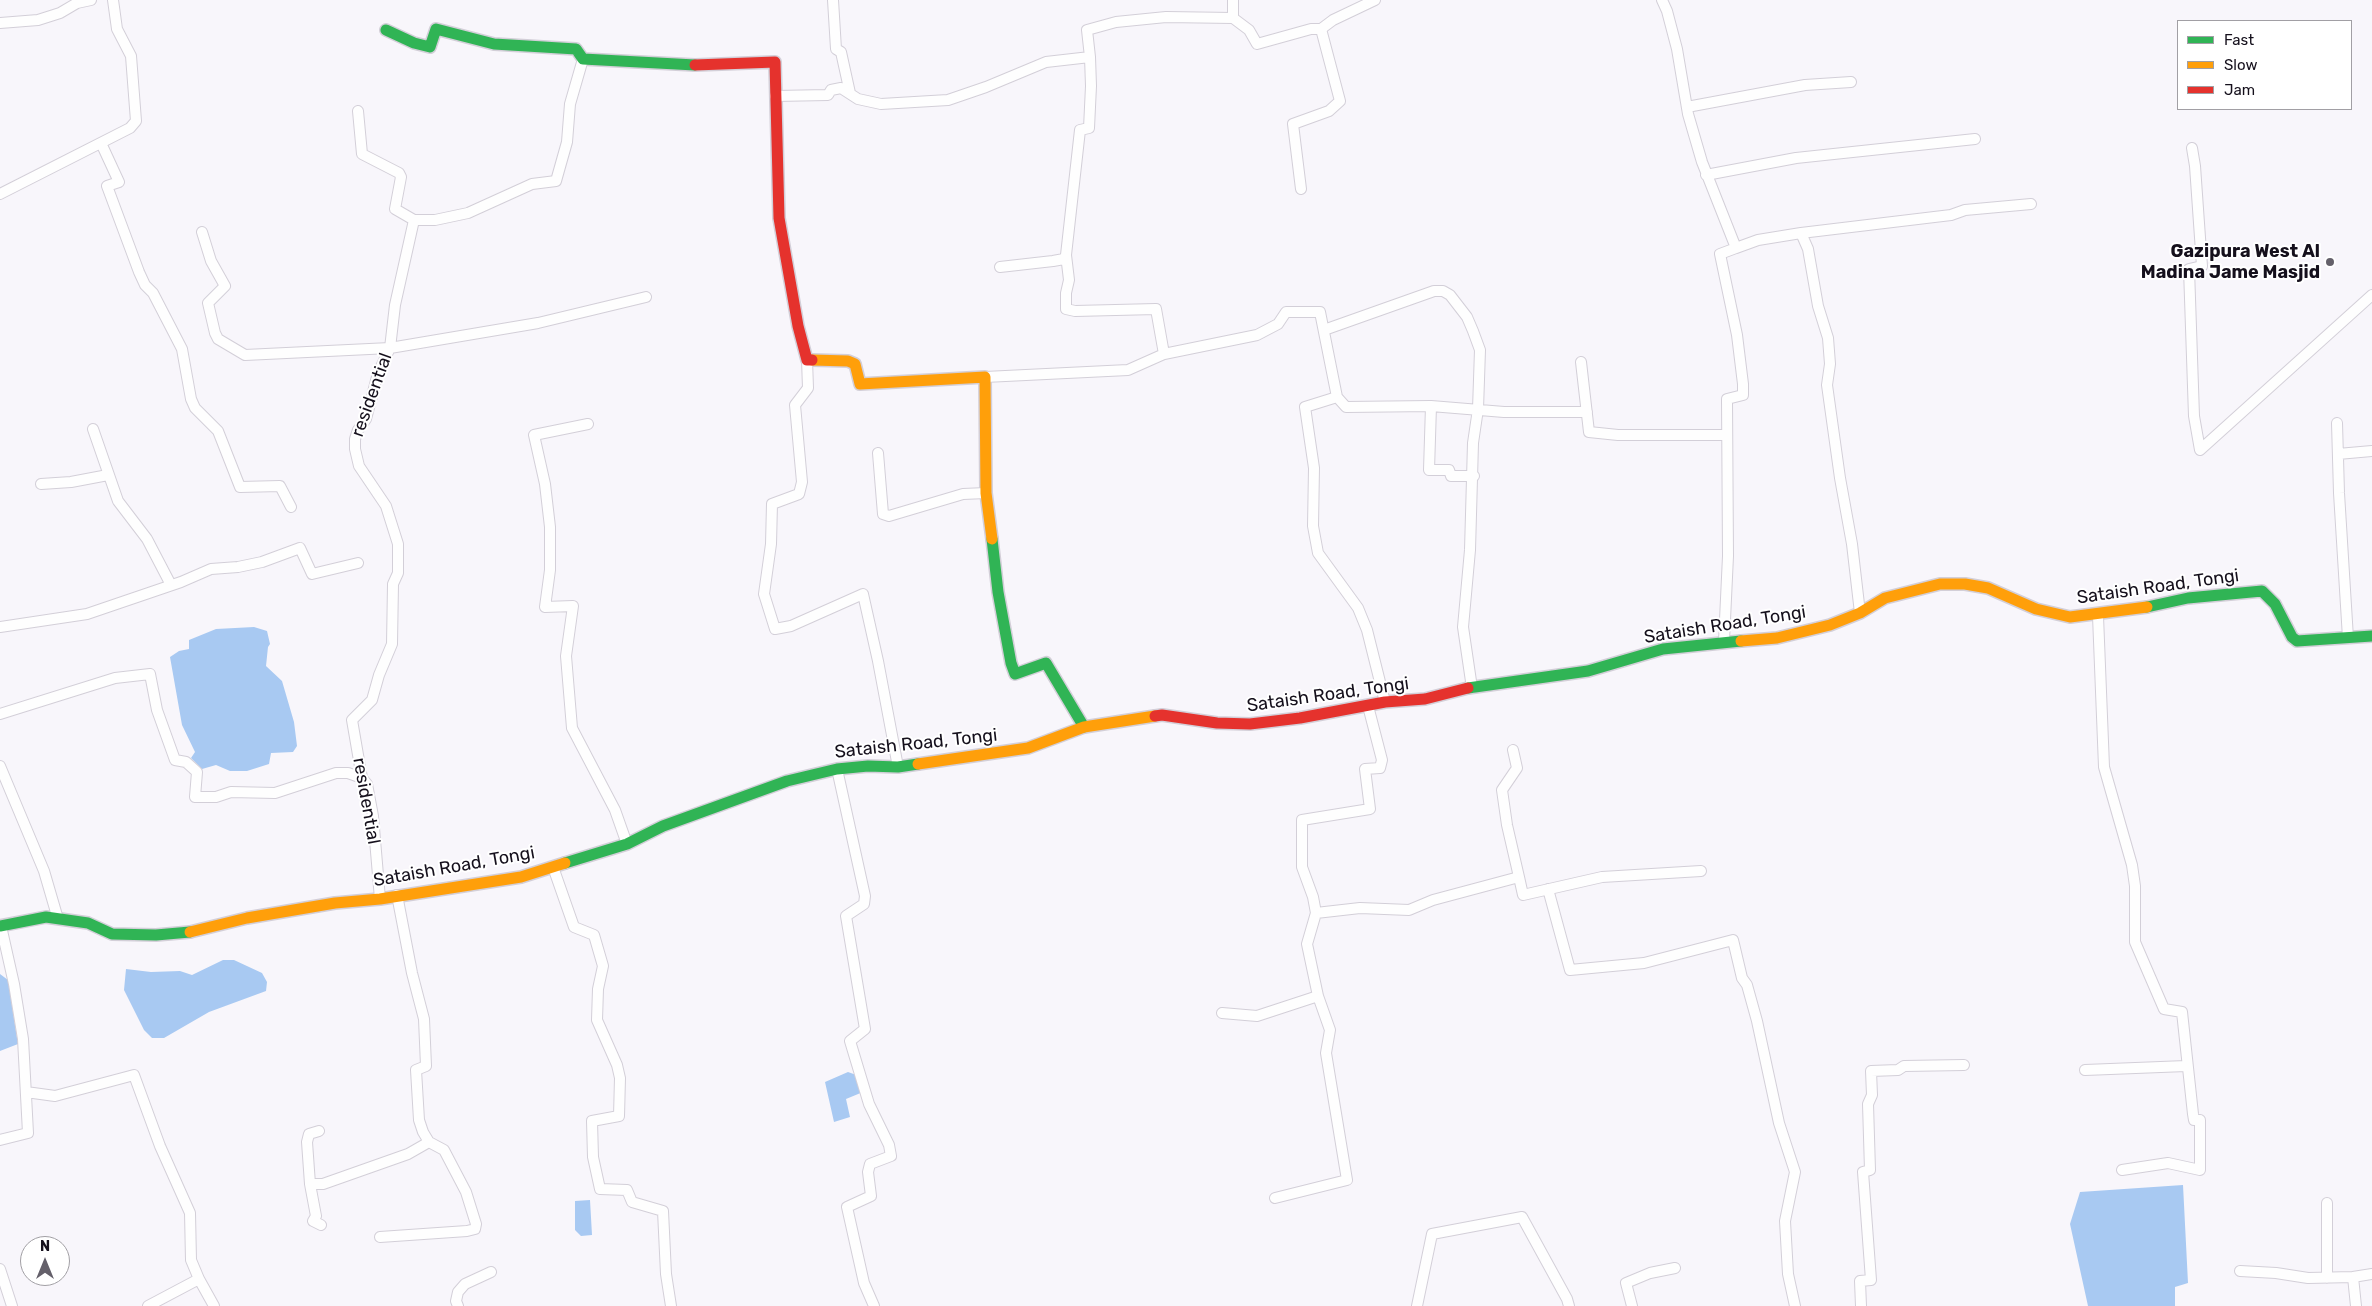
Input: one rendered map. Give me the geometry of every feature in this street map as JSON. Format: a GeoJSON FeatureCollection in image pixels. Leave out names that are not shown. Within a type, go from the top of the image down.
{"type":"FeatureCollection","features":[{"type":"Feature","properties":{"kind":"street"},"geometry":{"type":"LineString","coordinates":[[0,23],[38,20],[60,14],[77,3],[91,0]]}},
{"type":"Feature","properties":{"kind":"street"},"geometry":{"type":"LineString","coordinates":[[0,194],[130,128],[136,121],[130,56],[117,29],[113,0]]}},
{"type":"Feature","properties":{"kind":"street"},"geometry":{"type":"LineString","coordinates":[[833,0],[836,49],[841,52],[850,93]]}},
{"type":"Feature","properties":{"kind":"street"},"geometry":{"type":"LineString","coordinates":[[1233,0],[1233,18]]}},
{"type":"Feature","properties":{"kind":"street"},"geometry":{"type":"LineString","coordinates":[[1164,354],[1156,309],[1075,311],[1066,309],[1066,293],[1069,280],[1066,255],[1080,130],[1089,128],[1091,86],[1087,30],[1116,22],[1166,17],[1233,18],[1249,30],[1256,44],[1311,29],[1321,29],[1333,20],[1375,0]]}},
{"type":"Feature","properties":{"kind":"street"},"geometry":{"type":"LineString","coordinates":[[1662,0],[1667,11],[1677,49],[1687,108],[1706,175],[1720,204],[1736,248]]}},
{"type":"Feature","properties":{"kind":"street"},"geometry":{"type":"LineString","coordinates":[[386,30],[414,43],[430,46],[436,29],[494,44],[576,49],[583,59]]}},
{"type":"Feature","properties":{"kind":"street"},"geometry":{"type":"LineString","coordinates":[[1300,189],[1293,124],[1329,111],[1340,102],[1321,29]]}},
{"type":"Feature","properties":{"kind":"street"},"geometry":{"type":"LineString","coordinates":[[775,96],[828,96],[831,90],[841,88],[858,99],[881,104],[948,100],[986,87],[1046,62],[1090,57]]}},
{"type":"Feature","properties":{"kind":"street"},"geometry":{"type":"LineString","coordinates":[[583,59],[696,65],[775,62],[779,218],[798,326],[807,360],[808,388],[795,405],[802,482],[798,494],[772,504],[771,544],[764,594],[775,629],[791,626],[863,594],[898,767]]}},
{"type":"Feature","properties":{"kind":"street"},"geometry":{"type":"LineString","coordinates":[[358,111],[362,154],[399,173],[402,177],[396,209],[414,220],[435,220],[468,213],[532,184],[556,180],[567,142],[570,104],[583,59]]}},
{"type":"Feature","properties":{"kind":"street"},"geometry":{"type":"LineString","coordinates":[[1687,108],[1805,85],[1851,82]]}},
{"type":"Feature","properties":{"kind":"street"},"geometry":{"type":"LineString","coordinates":[[1706,175],[1796,158],[1975,139]]}},
{"type":"Feature","properties":{"kind":"street"},"geometry":{"type":"LineString","coordinates":[[101,143],[118,182],[107,186],[139,272],[153,293],[182,349],[191,399],[195,408],[218,431],[240,487],[280,486],[291,507]]}},
{"type":"Feature","properties":{"kind":"street"},"geometry":{"type":"LineString","coordinates":[[2192,148],[2202,266],[2189,269],[2194,416],[2200,450],[2372,295]]}},
{"type":"Feature","properties":{"kind":"street"},"geometry":{"type":"LineString","coordinates":[[1724,642],[1728,556],[1727,399],[1743,395],[1743,384],[1737,335],[1720,254],[1758,240],[1951,215],[1965,210],[2031,204]]}},
{"type":"Feature","properties":{"kind":"street","name":"residential"},"geometry":{"type":"LineString","coordinates":[[380,899],[373,816],[367,784],[362,778],[352,720],[372,700],[379,675],[392,644],[393,584],[398,573],[398,544],[386,506],[359,466],[354,449],[358,430],[366,419],[378,373],[390,348],[395,304],[414,220]]}},
{"type":"Feature","properties":{"kind":"street"},"geometry":{"type":"LineString","coordinates":[[202,232],[211,261],[224,286],[208,303],[218,340],[245,355],[390,348],[538,323],[646,298]]}},
{"type":"Feature","properties":{"kind":"street"},"geometry":{"type":"LineString","coordinates":[[1802,233],[1808,249],[1818,306],[1828,338],[1830,364],[1827,385],[1840,478],[1852,544],[1860,613]]}},
{"type":"Feature","properties":{"kind":"street"},"geometry":{"type":"LineString","coordinates":[[1000,267],[1064,259],[1066,255]]}},
{"type":"Feature","properties":{"kind":"street"},"geometry":{"type":"LineString","coordinates":[[1324,330],[1434,291],[1443,291],[1450,295],[1467,317],[1480,350],[1478,409],[1473,443],[1474,476],[1463,627],[1472,688]]}},
{"type":"Feature","properties":{"kind":"street"},"geometry":{"type":"LineString","coordinates":[[807,360],[848,361],[855,364],[860,384],[1128,370],[1164,354],[1256,334],[1278,324],[1286,312],[1320,312],[1337,397],[1346,407],[1431,406],[1504,412],[1587,412]]}},
{"type":"Feature","properties":{"kind":"street"},"geometry":{"type":"LineString","coordinates":[[1581,362],[1589,432],[1618,435],[1726,435]]}},
{"type":"Feature","properties":{"kind":"street"},"geometry":{"type":"LineString","coordinates":[[985,377],[986,493],[998,592],[1015,674],[1046,663],[1084,728]]}},
{"type":"Feature","properties":{"kind":"street"},"geometry":{"type":"LineString","coordinates":[[1337,397],[1305,408],[1314,468],[1313,526],[1318,553],[1358,608],[1367,630],[1385,702]]}},
{"type":"Feature","properties":{"kind":"street"},"geometry":{"type":"LineString","coordinates":[[1431,406],[1429,470],[1449,470],[1451,476],[1474,476]]}},
{"type":"Feature","properties":{"kind":"street"},"geometry":{"type":"LineString","coordinates":[[2337,423],[2348,638]]}},
{"type":"Feature","properties":{"kind":"street"},"geometry":{"type":"LineString","coordinates":[[588,424],[534,434],[545,484],[550,527],[550,570],[545,607],[573,606],[566,656],[572,728],[615,810],[627,844]]}},
{"type":"Feature","properties":{"kind":"street"},"geometry":{"type":"LineString","coordinates":[[92,428],[118,501],[147,539],[171,585]]}},
{"type":"Feature","properties":{"kind":"street"},"geometry":{"type":"LineString","coordinates":[[2338,454],[2372,451]]}},
{"type":"Feature","properties":{"kind":"street"},"geometry":{"type":"LineString","coordinates":[[878,453],[883,514],[889,516],[964,494],[986,493]]}},
{"type":"Feature","properties":{"kind":"street"},"geometry":{"type":"LineString","coordinates":[[41,484],[80,481],[108,476]]}},
{"type":"Feature","properties":{"kind":"street"},"geometry":{"type":"LineString","coordinates":[[0,627],[87,614],[211,569],[238,568],[300,548],[312,574],[358,563]]}},
{"type":"Feature","properties":{"kind":"street","name":"Sataish Road, Tongi"},"geometry":{"type":"LineString","coordinates":[[1,926],[46,917],[88,923],[112,934],[156,935],[195,932],[247,918],[335,903],[380,899],[521,877],[627,844],[663,826],[787,781],[837,769],[868,766],[898,767],[1028,748],[1084,728],[1162,715],[1217,723],[1250,724],[1385,702],[1425,699],[1472,688],[1588,671],[1663,649],[1777,638],[1830,625],[1860,613],[1885,598],[1940,584],[1988,588],[2053,615],[2070,618],[2098,616],[2188,598],[2262,591],[2275,604],[2292,637],[2297,641],[2305,642],[2372,636]]}},
{"type":"Feature","properties":{"kind":"street"},"geometry":{"type":"LineString","coordinates":[[2098,616],[2104,767],[2132,864],[2135,886],[2135,942],[2164,1009],[2182,1012],[2186,1066],[2194,1120],[2200,1120],[2200,1170],[2168,1163],[2122,1170]]}},
{"type":"Feature","properties":{"kind":"street"},"geometry":{"type":"LineString","coordinates":[[0,714],[115,678],[150,674],[158,710],[175,760],[186,762],[197,772],[195,797],[216,796],[231,792],[276,793],[336,773],[348,773],[362,778]]}},
{"type":"Feature","properties":{"kind":"street"},"geometry":{"type":"LineString","coordinates":[[1274,1198],[1347,1180],[1326,1053],[1330,1030],[1318,996],[1307,944],[1316,913],[1313,897],[1302,867],[1302,820],[1370,809],[1365,769],[1380,768],[1382,760],[1368,706]]}},
{"type":"Feature","properties":{"kind":"street"},"geometry":{"type":"LineString","coordinates":[[1513,750],[1517,768],[1502,790],[1523,895],[1602,877],[1700,871]]}},
{"type":"Feature","properties":{"kind":"street"},"geometry":{"type":"LineString","coordinates":[[0,766],[44,871],[58,919]]}},
{"type":"Feature","properties":{"kind":"street"},"geometry":{"type":"LineString","coordinates":[[837,769],[865,896],[864,904],[846,916],[865,1029],[850,1041],[870,1104],[886,1138],[891,1156],[870,1164],[868,1172],[871,1196],[847,1207],[864,1282],[874,1306]]}},
{"type":"Feature","properties":{"kind":"street"},"geometry":{"type":"LineString","coordinates":[[553,867],[574,927],[594,935],[603,966],[598,988],[597,1020],[620,1078],[619,1116],[592,1121],[593,1157],[600,1189],[628,1190],[632,1202],[662,1211],[666,1274],[672,1306]]}},
{"type":"Feature","properties":{"kind":"street"},"geometry":{"type":"LineString","coordinates":[[1316,913],[1360,908],[1409,910],[1434,900],[1519,877]]}},
{"type":"Feature","properties":{"kind":"street"},"geometry":{"type":"LineString","coordinates":[[1548,889],[1570,970],[1644,963],[1733,940],[1742,978],[1747,985],[1757,1021],[1779,1123],[1795,1172],[1785,1221],[1788,1274],[1795,1306]]}},
{"type":"Feature","properties":{"kind":"street"},"geometry":{"type":"LineString","coordinates":[[380,1237],[474,1229],[474,1216],[466,1192],[444,1150],[429,1142],[419,1120],[416,1070],[426,1066],[424,1019],[412,973],[397,895]]}},
{"type":"Feature","properties":{"kind":"street"},"geometry":{"type":"LineString","coordinates":[[0,1140],[28,1133],[23,1039],[14,984],[1,926]]}},
{"type":"Feature","properties":{"kind":"street"},"geometry":{"type":"LineString","coordinates":[[1222,1012],[1258,1016],[1318,996]]}},
{"type":"Feature","properties":{"kind":"street"},"geometry":{"type":"LineString","coordinates":[[1861,1306],[1860,1281],[1871,1280],[1863,1172],[1870,1170],[1868,1104],[1872,1095],[1872,1071],[1898,1070],[1904,1066],[1964,1065]]}},
{"type":"Feature","properties":{"kind":"street"},"geometry":{"type":"LineString","coordinates":[[2085,1070],[2186,1066]]}},
{"type":"Feature","properties":{"kind":"street"},"geometry":{"type":"LineString","coordinates":[[26,1092],[55,1096],[134,1075],[160,1146],[190,1214],[191,1260],[214,1306]]}},
{"type":"Feature","properties":{"kind":"street"},"geometry":{"type":"LineString","coordinates":[[320,1131],[309,1134],[307,1142],[310,1184],[316,1216],[313,1220],[321,1225]]}},
{"type":"Feature","properties":{"kind":"street"},"geometry":{"type":"LineString","coordinates":[[310,1184],[323,1184],[408,1154],[429,1142]]}},
{"type":"Feature","properties":{"kind":"street"},"geometry":{"type":"LineString","coordinates":[[2327,1203],[2327,1278]]}},
{"type":"Feature","properties":{"kind":"street"},"geometry":{"type":"LineString","coordinates":[[1417,1306],[1432,1234],[1522,1217],[1567,1299],[1569,1306]]}},
{"type":"Feature","properties":{"kind":"street"},"geometry":{"type":"LineString","coordinates":[[1632,1306],[1626,1283],[1650,1273],[1675,1268]]}},
{"type":"Feature","properties":{"kind":"street"},"geometry":{"type":"LineString","coordinates":[[0,1270],[12,1306]]}},
{"type":"Feature","properties":{"kind":"street"},"geometry":{"type":"LineString","coordinates":[[2240,1271],[2327,1278],[2372,1274]]}},
{"type":"Feature","properties":{"kind":"street"},"geometry":{"type":"LineString","coordinates":[[458,1306],[456,1301],[458,1292],[465,1284],[491,1272]]}},
{"type":"Feature","properties":{"kind":"street"},"geometry":{"type":"LineString","coordinates":[[2353,1277],[2356,1306]]}},
{"type":"Feature","properties":{"kind":"street"},"geometry":{"type":"LineString","coordinates":[[148,1306],[199,1279]]}},
{"type":"Feature","properties":{"kind":"water"},"geometry":{"type":"Polygon","coordinates":[[[254,627],[267,631],[270,644],[266,666],[282,681],[294,722],[297,746],[293,752],[271,753],[269,764],[247,771],[230,771],[216,765],[202,769],[191,758],[195,752],[182,725],[170,657],[179,651],[189,649],[189,640],[216,629],[254,627]]]}},
{"type":"Feature","properties":{"kind":"water"},"geometry":{"type":"Polygon","coordinates":[[[223,960],[234,960],[262,973],[267,982],[266,991],[209,1012],[164,1038],[152,1038],[144,1030],[124,990],[126,969],[151,972],[180,971],[192,975],[223,960]]]}},
{"type":"Feature","properties":{"kind":"water"},"geometry":{"type":"Polygon","coordinates":[[[0,974],[8,980],[18,1044],[0,1051],[0,974]]]}},
{"type":"Feature","properties":{"kind":"water"},"geometry":{"type":"Polygon","coordinates":[[[848,1072],[859,1076],[863,1092],[846,1099],[850,1117],[834,1122],[825,1082],[848,1072]]]}},
{"type":"Feature","properties":{"kind":"water"},"geometry":{"type":"Polygon","coordinates":[[[2183,1185],[2188,1283],[2175,1287],[2175,1306],[2088,1306],[2070,1224],[2080,1192],[2183,1185]]]}},
{"type":"Feature","properties":{"kind":"water"},"geometry":{"type":"Polygon","coordinates":[[[590,1200],[592,1235],[581,1236],[575,1230],[575,1201],[590,1200]]]}},
{"type":"Feature","properties":{"kind":"traffic: fast"},"geometry":{"type":"LineString","coordinates":[[386,30],[414,43],[430,47],[436,29],[494,44],[576,49],[583,59],[695,65]]}},
{"type":"Feature","properties":{"kind":"traffic: fast"},"geometry":{"type":"LineString","coordinates":[[992,539],[998,592],[1011,663],[1015,674],[1046,663],[1084,727]]}},
{"type":"Feature","properties":{"kind":"traffic: fast"},"geometry":{"type":"LineString","coordinates":[[2147,607],[2188,598],[2262,591],[2275,604],[2292,637],[2297,641],[2372,636]]}},
{"type":"Feature","properties":{"kind":"traffic: fast"},"geometry":{"type":"LineString","coordinates":[[1468,688],[1588,671],[1663,649],[1741,641]]}},
{"type":"Feature","properties":{"kind":"traffic: fast"},"geometry":{"type":"LineString","coordinates":[[565,863],[627,844],[663,826],[787,781],[837,769],[868,766],[898,767],[918,764]]}},
{"type":"Feature","properties":{"kind":"traffic: fast"},"geometry":{"type":"LineString","coordinates":[[0,926],[46,917],[88,923],[112,934],[156,935],[190,932]]}},
{"type":"Feature","properties":{"kind":"traffic: slow"},"geometry":{"type":"LineString","coordinates":[[812,360],[848,361],[855,364],[860,384],[985,377],[986,493],[992,539]]}},
{"type":"Feature","properties":{"kind":"traffic: slow"},"geometry":{"type":"LineString","coordinates":[[1741,641],[1777,638],[1830,625],[1860,613],[1885,598],[1940,584],[1965,584],[1988,588],[2036,609],[2070,617],[2147,607]]}},
{"type":"Feature","properties":{"kind":"traffic: slow"},"geometry":{"type":"LineString","coordinates":[[918,764],[1028,748],[1084,727],[1155,716]]}},
{"type":"Feature","properties":{"kind":"traffic: slow"},"geometry":{"type":"LineString","coordinates":[[190,932],[247,918],[335,903],[380,899],[521,877],[565,863]]}},
{"type":"Feature","properties":{"kind":"traffic: jam"},"geometry":{"type":"LineString","coordinates":[[695,65],[775,62],[779,218],[798,326],[807,360],[812,360]]}},
{"type":"Feature","properties":{"kind":"traffic: jam"},"geometry":{"type":"LineString","coordinates":[[1155,716],[1162,715],[1217,723],[1250,724],[1300,718],[1385,702],[1425,699],[1468,688]]}},
{"type":"Feature","properties":{"kind":"place","name":"Gazipura West Al Madina Jame Masjid"},"geometry":{"type":"Point","coordinates":[2330,262]}}]}
